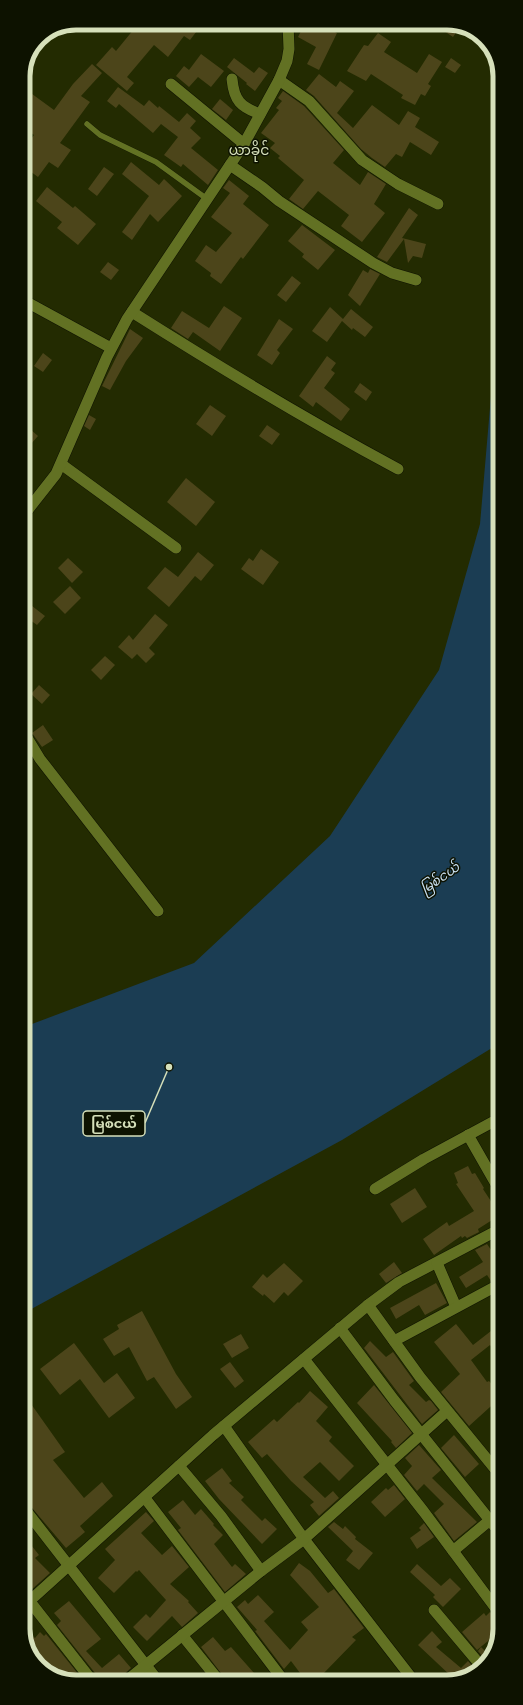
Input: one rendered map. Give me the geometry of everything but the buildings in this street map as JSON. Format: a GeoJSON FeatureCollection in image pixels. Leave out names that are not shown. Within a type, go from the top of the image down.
{"type":"FeatureCollection","features":[{"type":"Feature","properties":{"kind":"street"},"geometry":{"type":"LineString","coordinates":[[30,508],[45,490],[61,464],[111,348],[132,312],[244,144],[279,80],[287,61],[289,50],[288,30]]}},
{"type":"Feature","properties":{"kind":"street"},"geometry":{"type":"LineString","coordinates":[[232,79],[233,92],[239,102],[247,109],[260,114]]}},
{"type":"Feature","properties":{"kind":"street"},"geometry":{"type":"LineString","coordinates":[[279,80],[309,101],[362,160],[398,184],[438,204]]}},
{"type":"Feature","properties":{"kind":"street"},"geometry":{"type":"LineString","coordinates":[[171,84],[244,144]]}},
{"type":"Feature","properties":{"kind":"street"},"geometry":{"type":"LineString","coordinates":[[230,165],[262,187],[278,201],[373,263],[392,273],[416,280]]}},
{"type":"Feature","properties":{"kind":"street"},"geometry":{"type":"LineString","coordinates":[[30,304],[111,348]]}},
{"type":"Feature","properties":{"kind":"street"},"geometry":{"type":"LineString","coordinates":[[132,312],[261,392],[398,469]]}},
{"type":"Feature","properties":{"kind":"street"},"geometry":{"type":"LineString","coordinates":[[61,464],[176,548]]}},
{"type":"Feature","properties":{"kind":"street"},"geometry":{"type":"LineString","coordinates":[[30,742],[40,759],[158,910]]}},
{"type":"Feature","properties":{"kind":"street"},"geometry":{"type":"LineString","coordinates":[[375,1189],[424,1159],[493,1122]]}},
{"type":"Feature","properties":{"kind":"street"},"geometry":{"type":"LineString","coordinates":[[468,1136],[493,1171]]}},
{"type":"Feature","properties":{"kind":"street"},"geometry":{"type":"LineString","coordinates":[[30,1597],[68,1567],[224,1426],[368,1305],[399,1282],[493,1233]]}},
{"type":"Feature","properties":{"kind":"street"},"geometry":{"type":"LineString","coordinates":[[436,1263],[456,1307]]}},
{"type":"Feature","properties":{"kind":"street"},"geometry":{"type":"LineString","coordinates":[[394,1341],[493,1288]]}},
{"type":"Feature","properties":{"kind":"street"},"geometry":{"type":"LineString","coordinates":[[368,1305],[420,1377],[493,1467]]}},
{"type":"Feature","properties":{"kind":"street"},"geometry":{"type":"LineString","coordinates":[[340,1328],[422,1435],[493,1524]]}},
{"type":"Feature","properties":{"kind":"street"},"geometry":{"type":"LineString","coordinates":[[304,1359],[493,1605]]}},
{"type":"Feature","properties":{"kind":"street"},"geometry":{"type":"LineString","coordinates":[[134,1675],[261,1571],[304,1539],[422,1435],[447,1411]]}},
{"type":"Feature","properties":{"kind":"street"},"geometry":{"type":"LineString","coordinates":[[224,1426],[304,1539],[409,1675]]}},
{"type":"Feature","properties":{"kind":"street"},"geometry":{"type":"LineString","coordinates":[[179,1466],[221,1516],[261,1571]]}},
{"type":"Feature","properties":{"kind":"street"},"geometry":{"type":"LineString","coordinates":[[145,1498],[279,1675]]}},
{"type":"Feature","properties":{"kind":"street"},"geometry":{"type":"LineString","coordinates":[[30,1516],[68,1567],[154,1675]]}},
{"type":"Feature","properties":{"kind":"street"},"geometry":{"type":"LineString","coordinates":[[453,1551],[490,1520]]}},
{"type":"Feature","properties":{"kind":"street"},"geometry":{"type":"LineString","coordinates":[[30,1605],[87,1675]]}},
{"type":"Feature","properties":{"kind":"street"},"geometry":{"type":"LineString","coordinates":[[434,1610],[478,1663]]}},
{"type":"Feature","properties":{"kind":"street"},"geometry":{"type":"LineString","coordinates":[[182,1635],[214,1675]]}},
{"type":"Feature","properties":{"kind":"lane"},"geometry":{"type":"LineString","coordinates":[[87,124],[100,135],[156,162],[207,199]]}},
{"type":"Feature","properties":{"kind":"water"},"geometry":{"type":"Polygon","coordinates":[[[493,373],[493,1047],[342,1140],[30,1310],[30,1025],[194,963],[330,836],[439,670],[480,524],[493,373]]]}},
{"type":"Feature","properties":{"kind":"place","name":"မြစ်ငယ်"},"geometry":{"type":"Point","coordinates":[169,1067]}},
{"type":"Feature","properties":{"kind":"district","name":"ယာခိုင်"},"geometry":{"type":"Point","coordinates":[249,150]}}]}
